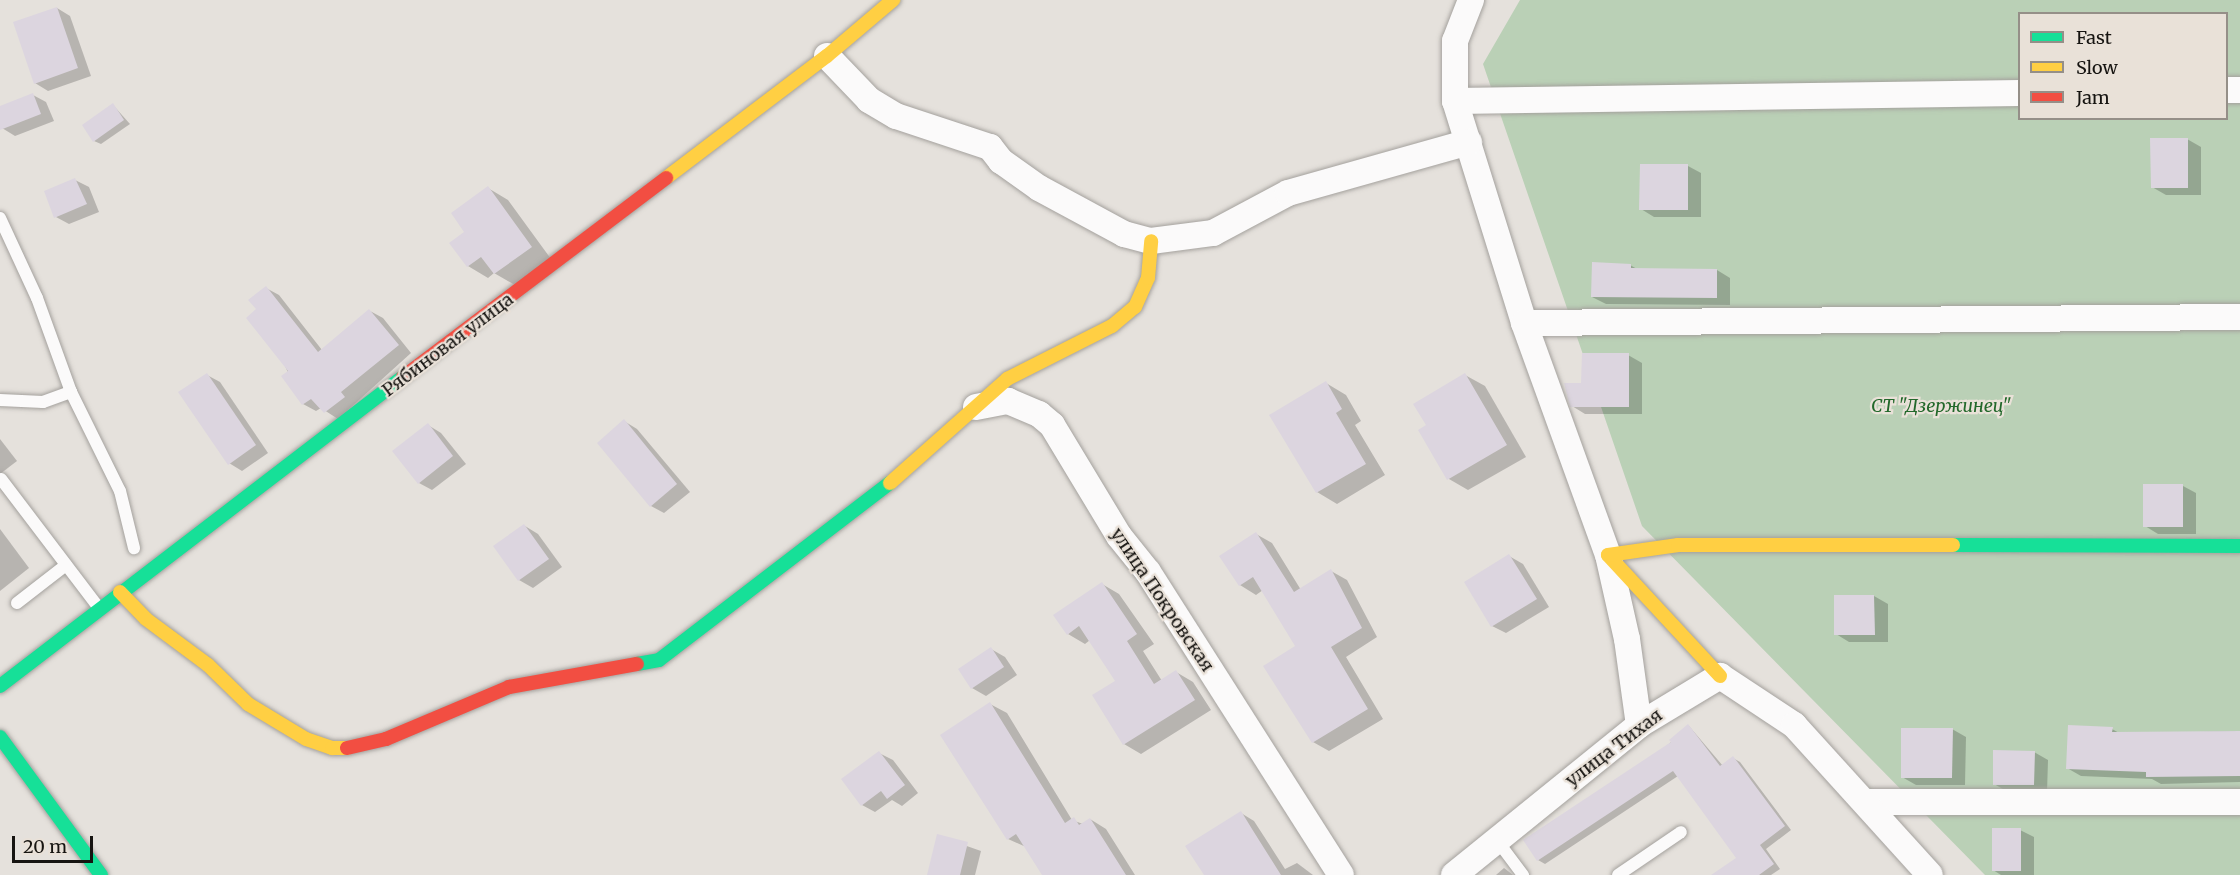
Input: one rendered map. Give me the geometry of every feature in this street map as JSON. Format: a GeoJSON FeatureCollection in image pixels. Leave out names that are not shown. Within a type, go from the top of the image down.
{"type":"FeatureCollection","features":[{"type":"Feature","properties":{"kind":"street","name":"Рябиновая улица"},"geometry":{"type":"LineString","coordinates":[[0,686],[120,592],[827,56],[893,0]]}},
{"type":"Feature","properties":{"kind":"street"},"geometry":{"type":"LineString","coordinates":[[1472,0],[1455,41],[1455,101],[1524,323],[1608,555],[1627,639],[1639,724]]}},
{"type":"Feature","properties":{"kind":"street"},"geometry":{"type":"LineString","coordinates":[[827,56],[869,100],[896,116],[990,147],[1001,161],[1039,188],[1124,234],[1151,241],[1213,233],[1288,193],[1469,142]]}},
{"type":"Feature","properties":{"kind":"street"},"geometry":{"type":"LineString","coordinates":[[1455,101],[2018,93]]}},
{"type":"Feature","properties":{"kind":"street"},"geometry":{"type":"LineString","coordinates":[[120,592],[146,619],[208,665],[248,705],[306,739],[332,748],[363,747],[509,687],[659,660],[869,502],[1007,379],[1112,326],[1135,307],[1148,279],[1151,241]]}},
{"type":"Feature","properties":{"kind":"street"},"geometry":{"type":"LineString","coordinates":[[1524,323],[2240,317]]}},
{"type":"Feature","properties":{"kind":"street","name":"улица Покровская"},"geometry":{"type":"LineString","coordinates":[[976,407],[1008,401],[1040,414],[1052,425],[1119,536],[1148,572],[1341,875]]}},
{"type":"Feature","properties":{"kind":"street"},"geometry":{"type":"LineString","coordinates":[[1608,555],[1678,546],[2240,546]]}},
{"type":"Feature","properties":{"kind":"street"},"geometry":{"type":"LineString","coordinates":[[1608,555],[1720,676],[1794,725],[1867,801],[1930,875]]}},
{"type":"Feature","properties":{"kind":"street","name":"улица Тихая"},"geometry":{"type":"LineString","coordinates":[[1454,875],[1639,724],[1720,676]]}},
{"type":"Feature","properties":{"kind":"street"},"geometry":{"type":"LineString","coordinates":[[0,737],[100,875]]}},
{"type":"Feature","properties":{"kind":"street"},"geometry":{"type":"LineString","coordinates":[[1867,801],[2240,802]]}},
{"type":"Feature","properties":{"kind":"lane"},"geometry":{"type":"LineString","coordinates":[[0,218],[37,298],[71,392],[120,492],[134,548]]}},
{"type":"Feature","properties":{"kind":"lane"},"geometry":{"type":"LineString","coordinates":[[0,400],[43,402],[71,392]]}},
{"type":"Feature","properties":{"kind":"lane"},"geometry":{"type":"LineString","coordinates":[[2,478],[99,608]]}},
{"type":"Feature","properties":{"kind":"lane"},"geometry":{"type":"LineString","coordinates":[[17,603],[66,565]]}},
{"type":"Feature","properties":{"kind":"lane"},"geometry":{"type":"LineString","coordinates":[[1618,875],[1681,832]]}},
{"type":"Feature","properties":{"kind":"lane"},"geometry":{"type":"LineString","coordinates":[[1496,839],[1523,875]]}},
{"type":"Feature","properties":{"kind":"green space","name":"СТ \"Дзержинец\""},"geometry":{"type":"Polygon","coordinates":[[[1520,0],[2240,0],[2240,875],[1985,875],[1642,526],[1483,64],[1520,0]]]}},
{"type":"Feature","properties":{"kind":"building"},"geometry":{"type":"Polygon","coordinates":[[[57,7],[78,68],[34,84],[13,22],[57,7]]]}},
{"type":"Feature","properties":{"kind":"building"},"geometry":{"type":"Polygon","coordinates":[[[33,93],[41,114],[0,130],[0,106],[33,93]]]}},
{"type":"Feature","properties":{"kind":"building"},"geometry":{"type":"Polygon","coordinates":[[[113,103],[124,120],[93,142],[82,125],[113,103]]]}},
{"type":"Feature","properties":{"kind":"building"},"geometry":{"type":"Polygon","coordinates":[[[2150,138],[2188,138],[2188,188],[2151,188],[2150,138]]]}},
{"type":"Feature","properties":{"kind":"building"},"geometry":{"type":"Polygon","coordinates":[[[1640,164],[1688,164],[1688,210],[1639,210],[1640,164]]]}},
{"type":"Feature","properties":{"kind":"building"},"geometry":{"type":"Polygon","coordinates":[[[75,178],[87,204],[54,218],[44,191],[75,178]]]}},
{"type":"Feature","properties":{"kind":"building"},"geometry":{"type":"Polygon","coordinates":[[[488,186],[532,247],[494,274],[481,257],[467,267],[449,243],[464,232],[451,213],[488,186]]]}},
{"type":"Feature","properties":{"kind":"building"},"geometry":{"type":"Polygon","coordinates":[[[1592,262],[1631,264],[1631,268],[1717,269],[1717,298],[1591,297],[1592,262]]]}},
{"type":"Feature","properties":{"kind":"building"},"geometry":{"type":"Polygon","coordinates":[[[266,286],[318,352],[369,309],[399,345],[341,392],[345,397],[324,413],[311,399],[302,405],[281,376],[288,371],[246,318],[256,309],[248,300],[266,286]]]}},
{"type":"Feature","properties":{"kind":"building"},"geometry":{"type":"Polygon","coordinates":[[[1582,353],[1629,353],[1629,407],[1570,407],[1564,383],[1581,383],[1582,353]]]}},
{"type":"Feature","properties":{"kind":"building"},"geometry":{"type":"Polygon","coordinates":[[[207,373],[256,445],[228,465],[178,392],[207,373]]]}},
{"type":"Feature","properties":{"kind":"building"},"geometry":{"type":"Polygon","coordinates":[[[1465,373],[1507,445],[1447,480],[1418,430],[1426,425],[1413,404],[1465,373]]]}},
{"type":"Feature","properties":{"kind":"building"},"geometry":{"type":"Polygon","coordinates":[[[1326,381],[1342,409],[1336,413],[1366,464],[1316,493],[1269,415],[1326,381]]]}},
{"type":"Feature","properties":{"kind":"building"},"geometry":{"type":"Polygon","coordinates":[[[624,419],[677,484],[650,507],[597,443],[624,419]]]}},
{"type":"Feature","properties":{"kind":"building"},"geometry":{"type":"Polygon","coordinates":[[[428,423],[453,456],[418,484],[392,451],[428,423]]]}},
{"type":"Feature","properties":{"kind":"building"},"geometry":{"type":"Polygon","coordinates":[[[2143,484],[2183,484],[2183,527],[2143,527],[2143,484]]]}},
{"type":"Feature","properties":{"kind":"building"},"geometry":{"type":"Polygon","coordinates":[[[524,524],[549,559],[518,581],[493,546],[524,524]]]}},
{"type":"Feature","properties":{"kind":"building"},"geometry":{"type":"Polygon","coordinates":[[[1256,532],[1294,592],[1331,569],[1362,628],[1331,647],[1368,709],[1312,743],[1263,666],[1295,646],[1253,577],[1239,586],[1219,556],[1256,532]]]}},
{"type":"Feature","properties":{"kind":"building"},"geometry":{"type":"Polygon","coordinates":[[[1509,554],[1537,599],[1491,627],[1464,582],[1509,554]]]}},
{"type":"Feature","properties":{"kind":"building"},"geometry":{"type":"Polygon","coordinates":[[[1102,582],[1137,634],[1127,641],[1154,684],[1176,670],[1195,700],[1123,745],[1092,695],[1115,681],[1079,626],[1067,635],[1053,615],[1102,582]]]}},
{"type":"Feature","properties":{"kind":"building"},"geometry":{"type":"Polygon","coordinates":[[[1834,595],[1874,595],[1875,635],[1834,635],[1834,595]]]}},
{"type":"Feature","properties":{"kind":"building"},"geometry":{"type":"Polygon","coordinates":[[[991,647],[1004,667],[971,689],[958,669],[991,647]]]}},
{"type":"Feature","properties":{"kind":"building"},"geometry":{"type":"Polygon","coordinates":[[[990,702],[1065,823],[1074,817],[1079,825],[1090,818],[1126,875],[1042,875],[1016,834],[1007,840],[940,735],[990,702]]]}},
{"type":"Feature","properties":{"kind":"building"},"geometry":{"type":"Polygon","coordinates":[[[1688,724],[1720,766],[1733,756],[1785,826],[1760,845],[1774,864],[1759,875],[1711,875],[1736,858],[1673,771],[1537,861],[1523,840],[1671,742],[1669,740],[1688,724]]]}},
{"type":"Feature","properties":{"kind":"building"},"geometry":{"type":"Polygon","coordinates":[[[2068,725],[2113,727],[2112,732],[2240,731],[2240,776],[2146,777],[2146,772],[2066,769],[2068,725]]]}},
{"type":"Feature","properties":{"kind":"building"},"geometry":{"type":"Polygon","coordinates":[[[1901,728],[1953,728],[1952,778],[1901,778],[1901,728]]]}},
{"type":"Feature","properties":{"kind":"building"},"geometry":{"type":"Polygon","coordinates":[[[1993,750],[2035,751],[2034,785],[1993,785],[1993,750]]]}},
{"type":"Feature","properties":{"kind":"building"},"geometry":{"type":"Polygon","coordinates":[[[879,751],[905,785],[887,799],[881,791],[861,806],[841,779],[879,751]]]}},
{"type":"Feature","properties":{"kind":"building"},"geometry":{"type":"Polygon","coordinates":[[[1241,811],[1281,875],[1204,875],[1185,846],[1241,811]]]}},
{"type":"Feature","properties":{"kind":"building"},"geometry":{"type":"Polygon","coordinates":[[[1992,828],[2021,828],[2021,871],[1992,871],[1992,828]]]}},
{"type":"Feature","properties":{"kind":"building"},"geometry":{"type":"Polygon","coordinates":[[[937,834],[968,842],[960,875],[927,875],[937,834]]]}},
{"type":"Feature","properties":{"kind":"traffic: fast"},"geometry":{"type":"LineString","coordinates":[[0,686],[403,377]]}},
{"type":"Feature","properties":{"kind":"traffic: fast"},"geometry":{"type":"LineString","coordinates":[[637,664],[659,660],[890,483]]}},
{"type":"Feature","properties":{"kind":"traffic: fast"},"geometry":{"type":"LineString","coordinates":[[1953,545],[2240,546]]}},
{"type":"Feature","properties":{"kind":"traffic: fast"},"geometry":{"type":"LineString","coordinates":[[0,737],[101,875]]}},
{"type":"Feature","properties":{"kind":"traffic: slow"},"geometry":{"type":"LineString","coordinates":[[666,178],[827,56],[893,0]]}},
{"type":"Feature","properties":{"kind":"traffic: slow"},"geometry":{"type":"LineString","coordinates":[[890,483],[1007,379],[1112,326],[1135,307],[1148,278],[1151,241]]}},
{"type":"Feature","properties":{"kind":"traffic: slow"},"geometry":{"type":"LineString","coordinates":[[1720,676],[1608,555],[1678,545],[1953,545]]}},
{"type":"Feature","properties":{"kind":"traffic: slow"},"geometry":{"type":"LineString","coordinates":[[120,592],[146,619],[208,665],[248,704],[306,739],[332,748],[347,748]]}},
{"type":"Feature","properties":{"kind":"traffic: jam"},"geometry":{"type":"LineString","coordinates":[[403,377],[666,178]]}},
{"type":"Feature","properties":{"kind":"traffic: jam"},"geometry":{"type":"LineString","coordinates":[[347,748],[386,739],[509,687],[637,664]]}}]}
